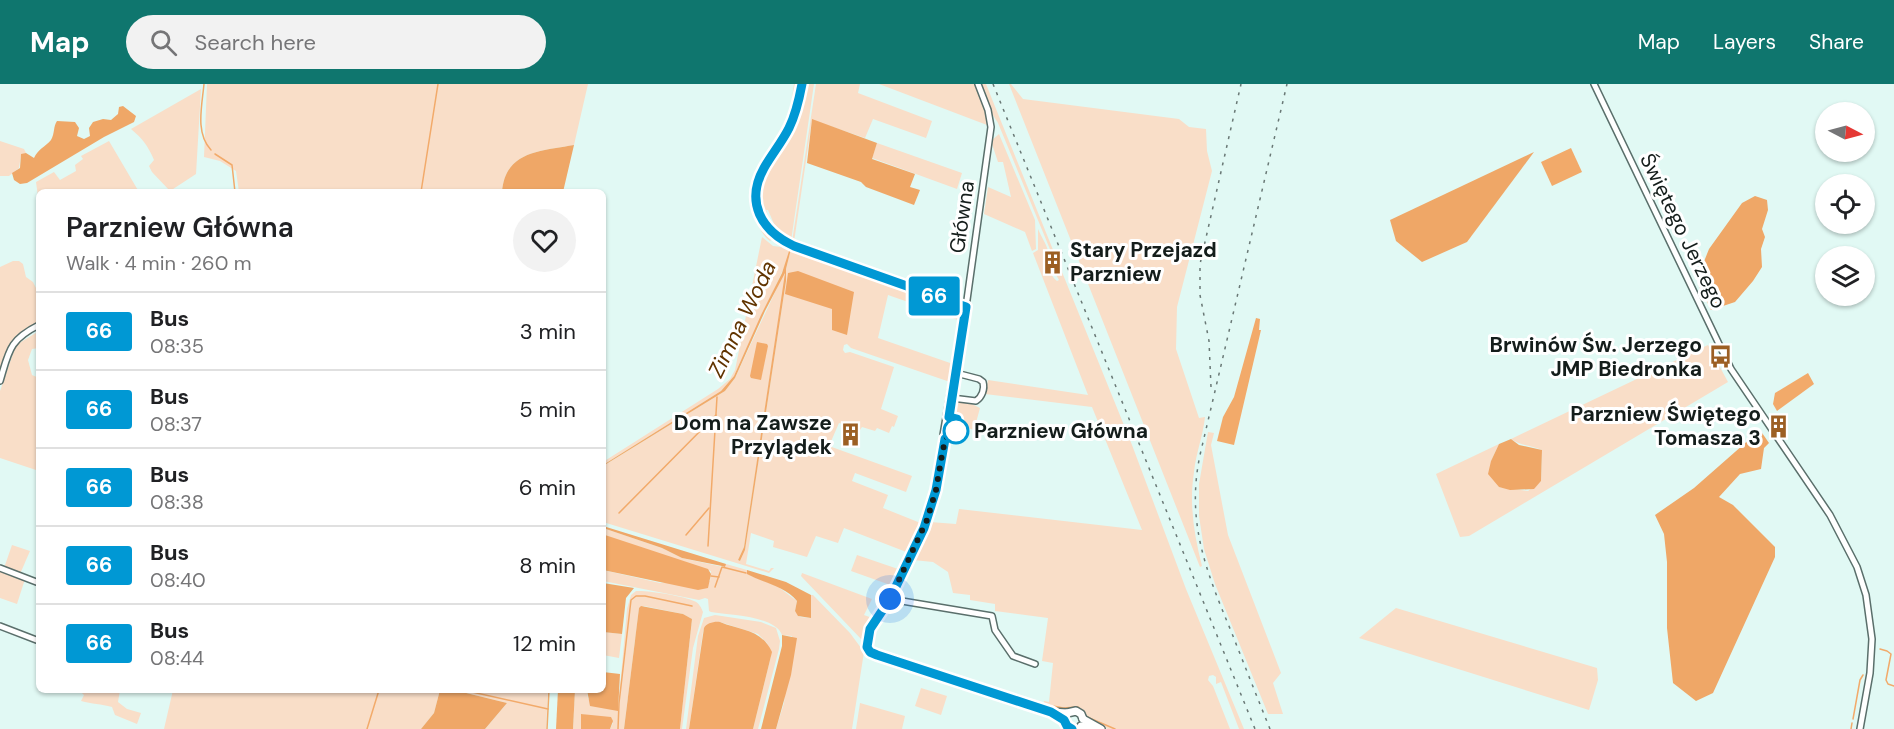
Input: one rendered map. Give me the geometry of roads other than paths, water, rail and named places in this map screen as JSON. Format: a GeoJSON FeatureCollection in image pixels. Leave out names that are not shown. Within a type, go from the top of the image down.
{"type":"FeatureCollection","features":[{"type":"Feature","properties":{"kind":"street"},"geometry":{"type":"LineString","coordinates":[[802,84],[793,120],[758,181],[756,193],[758,212],[763,223],[773,234],[791,245],[966,307]]}},
{"type":"Feature","properties":{"kind":"street","name":"Główna"},"geometry":{"type":"LineString","coordinates":[[978,84],[988,110],[991,127],[966,307],[936,490],[927,520],[890,599],[871,627],[867,643],[869,651],[877,655],[1051,712],[1072,724]]}},
{"type":"Feature","properties":{"kind":"street","name":"Świętego Jerzego"},"geometry":{"type":"LineString","coordinates":[[1594,84],[1715,337],[1745,391],[1830,515],[1843,537],[1861,579],[1869,613],[1872,653],[1860,729]]}},
{"type":"Feature","properties":{"kind":"street"},"geometry":{"type":"LineString","coordinates":[[0,381],[14,342],[24,332],[36,326]]}},
{"type":"Feature","properties":{"kind":"street"},"geometry":{"type":"LineString","coordinates":[[952,398],[976,401],[981,397],[984,389],[980,379],[956,373]]}},
{"type":"Feature","properties":{"kind":"street"},"geometry":{"type":"LineString","coordinates":[[0,568],[36,582]]}},
{"type":"Feature","properties":{"kind":"street"},"geometry":{"type":"LineString","coordinates":[[890,599],[992,616],[995,630],[1013,656],[1035,664]]}},
{"type":"Feature","properties":{"kind":"street"},"geometry":{"type":"LineString","coordinates":[[0,626],[36,640]]}},
{"type":"Feature","properties":{"kind":"street"},"geometry":{"type":"LineString","coordinates":[[1072,724],[1095,729]]}},
{"type":"Feature","properties":{"kind":"street"},"geometry":{"type":"LineString","coordinates":[[1072,724],[1101,729]]}},
{"type":"Feature","properties":{"kind":"waterway"},"geometry":{"type":"LineString","coordinates":[[204,84],[201,127],[211,150]]}},
{"type":"Feature","properties":{"kind":"waterway"},"geometry":{"type":"LineString","coordinates":[[421,189],[438,84]]}},
{"type":"Feature","properties":{"kind":"waterway"},"geometry":{"type":"LineString","coordinates":[[796,84],[796,90]]}},
{"type":"Feature","properties":{"kind":"waterway"},"geometry":{"type":"LineString","coordinates":[[215,154],[232,165],[235,189]]}},
{"type":"Feature","properties":{"kind":"waterway"},"geometry":{"type":"LineString","coordinates":[[708,546],[717,397]]}},
{"type":"Feature","properties":{"kind":"waterway"},"geometry":{"type":"LineString","coordinates":[[619,513],[716,415]]}},
{"type":"Feature","properties":{"kind":"waterway"},"geometry":{"type":"LineString","coordinates":[[686,535],[709,508]]}},
{"type":"Feature","properties":{"kind":"waterway"},"geometry":{"type":"LineString","coordinates":[[715,587],[722,567],[746,573]]}},
{"type":"Feature","properties":{"kind":"waterway"},"geometry":{"type":"LineString","coordinates":[[711,576],[719,577]]}},
{"type":"Feature","properties":{"kind":"waterway"},"geometry":{"type":"LineString","coordinates":[[618,729],[631,600],[636,596],[645,596],[692,606]]}},
{"type":"Feature","properties":{"kind":"waterway"},"geometry":{"type":"LineString","coordinates":[[1880,649],[1891,654],[1886,680],[1888,684],[1894,686]]}},
{"type":"Feature","properties":{"kind":"waterway"},"geometry":{"type":"LineString","coordinates":[[1853,719],[1860,680],[1863,675]]}},
{"type":"Feature","properties":{"kind":"waterway"},"geometry":{"type":"LineString","coordinates":[[367,729],[378,693]]}},
{"type":"Feature","properties":{"kind":"waterway"},"geometry":{"type":"LineString","coordinates":[[476,693],[548,709]]}},
{"type":"Feature","properties":{"kind":"waterway","name":"Zimna Woda"},"geometry":{"type":"LineString","coordinates":[[547,729],[549,693]]}},
{"type":"Feature","properties":{"kind":"waterway"},"geometry":{"type":"LineString","coordinates":[[1048,705],[1063,708],[1078,707],[1087,717],[1115,729]]}},
{"type":"Feature","properties":{"kind":"waterway"},"geometry":{"type":"LineString","coordinates":[[1851,729],[1852,723]]}},
{"type":"Feature","properties":{"kind":"railway"},"geometry":{"type":"LineString","coordinates":[[993,84],[1255,729]]}},
{"type":"Feature","properties":{"kind":"railway"},"geometry":{"type":"LineString","coordinates":[[1211,387],[1209,341],[1200,295],[1200,264],[1241,84]]}},
{"type":"Feature","properties":{"kind":"railway"},"geometry":{"type":"LineString","coordinates":[[1270,729],[1207,567],[1201,546],[1195,502],[1200,455],[1287,84]]}},
{"type":"Feature","properties":{"kind":"place","name":"Stary Przejazd Parzniew"},"geometry":{"type":"Point","coordinates":[1052,262]}},
{"type":"Feature","properties":{"kind":"place","name":"Brwinów Św. Jerzego JMP Biedronka"},"geometry":{"type":"Point","coordinates":[1720,357]}},
{"type":"Feature","properties":{"kind":"place","name":"Parzniew Świętego Tomasza 3"},"geometry":{"type":"Point","coordinates":[1779,426]}},
{"type":"Feature","properties":{"kind":"place","name":"Parzniew Główna"},"geometry":{"type":"Point","coordinates":[956,431]}},
{"type":"Feature","properties":{"kind":"place","name":"Dom na Zawsze Przylądek"},"geometry":{"type":"Point","coordinates":[850,435]}}]}
